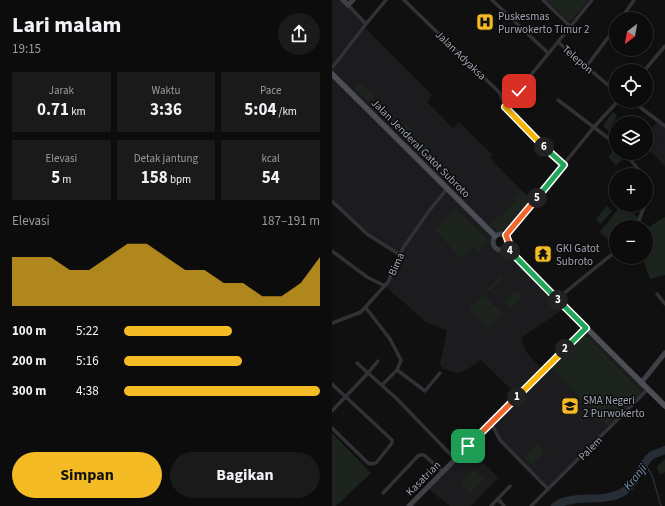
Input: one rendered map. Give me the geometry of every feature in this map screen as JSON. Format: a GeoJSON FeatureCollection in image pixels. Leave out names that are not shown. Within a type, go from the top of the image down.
{"type":"FeatureCollection","features":[{"type":"Feature","properties":{"kind":"main road","name":"Jalan Jenderal Gatot Subroto"},"geometry":{"type":"LineString","coordinates":[[332,74],[495,236]]}},
{"type":"Feature","properties":{"kind":"main road"},"geometry":{"type":"LineString","coordinates":[[506,248],[665,406]]}},
{"type":"Feature","properties":{"kind":"street"},"geometry":{"type":"LineString","coordinates":[[343,0],[366,24]]}},
{"type":"Feature","properties":{"kind":"street"},"geometry":{"type":"LineString","coordinates":[[348,5],[353,0]]}},
{"type":"Feature","properties":{"kind":"street"},"geometry":{"type":"LineString","coordinates":[[332,68],[386,0]]}},
{"type":"Feature","properties":{"kind":"street","name":"Jalan Adyaksa"},"geometry":{"type":"LineString","coordinates":[[404,0],[500,93],[505,107],[512,116],[564,165]]}},
{"type":"Feature","properties":{"kind":"street","name":"Telepon"},"geometry":{"type":"LineString","coordinates":[[492,0],[548,53]]}},
{"type":"Feature","properties":{"kind":"street"},"geometry":{"type":"LineString","coordinates":[[543,0],[570,26]]}},
{"type":"Feature","properties":{"kind":"street"},"geometry":{"type":"LineString","coordinates":[[505,107],[592,0]]}},
{"type":"Feature","properties":{"kind":"street"},"geometry":{"type":"LineString","coordinates":[[626,12],[634,0]]}},
{"type":"Feature","properties":{"kind":"street"},"geometry":{"type":"LineString","coordinates":[[586,67],[609,36]]}},
{"type":"Feature","properties":{"kind":"street","name":"Telepon"},"geometry":{"type":"LineString","coordinates":[[558,42],[609,86]]}},
{"type":"Feature","properties":{"kind":"street"},"geometry":{"type":"LineString","coordinates":[[650,64],[665,46]]}},
{"type":"Feature","properties":{"kind":"street"},"geometry":{"type":"LineString","coordinates":[[558,100],[609,139]]}},
{"type":"Feature","properties":{"kind":"street"},"geometry":{"type":"LineString","coordinates":[[506,235],[594,127],[612,108]]}},
{"type":"Feature","properties":{"kind":"street"},"geometry":{"type":"LineString","coordinates":[[642,108],[664,124]]}},
{"type":"Feature","properties":{"kind":"street"},"geometry":{"type":"LineString","coordinates":[[631,160],[637,168]]}},
{"type":"Feature","properties":{"kind":"street","name":"Bima"},"geometry":{"type":"LineString","coordinates":[[332,324],[361,312],[385,286],[400,255],[429,211],[448,189]]}},
{"type":"Feature","properties":{"kind":"street"},"geometry":{"type":"LineString","coordinates":[[332,201],[367,234],[400,255]]}},
{"type":"Feature","properties":{"kind":"street"},"geometry":{"type":"LineString","coordinates":[[501,234],[506,235],[509,243],[506,248],[500,250],[495,247],[493,242],[495,236],[501,234]]}},
{"type":"Feature","properties":{"kind":"street"},"geometry":{"type":"LineString","coordinates":[[332,251],[367,277],[385,286]]}},
{"type":"Feature","properties":{"kind":"street"},"geometry":{"type":"LineString","coordinates":[[557,298],[609,257]]}},
{"type":"Feature","properties":{"kind":"street"},"geometry":{"type":"LineString","coordinates":[[657,294],[665,304]]}},
{"type":"Feature","properties":{"kind":"street"},"geometry":{"type":"LineString","coordinates":[[366,308],[390,339],[400,356],[401,363],[397,370],[382,385]]}},
{"type":"Feature","properties":{"kind":"street","name":"Kasatrian"},"geometry":{"type":"LineString","coordinates":[[409,506],[586,328]]}},
{"type":"Feature","properties":{"kind":"street"},"geometry":{"type":"LineString","coordinates":[[641,382],[665,353]]}},
{"type":"Feature","properties":{"kind":"street"},"geometry":{"type":"LineString","coordinates":[[332,411],[378,361]]}},
{"type":"Feature","properties":{"kind":"street"},"geometry":{"type":"LineString","coordinates":[[357,363],[396,398],[455,459]]}},
{"type":"Feature","properties":{"kind":"street"},"geometry":{"type":"LineString","coordinates":[[397,370],[425,391],[440,373]]}},
{"type":"Feature","properties":{"kind":"street"},"geometry":{"type":"LineString","coordinates":[[332,384],[392,440],[392,443],[376,463],[370,464],[332,428]]}},
{"type":"Feature","properties":{"kind":"street","name":"Palem"},"geometry":{"type":"LineString","coordinates":[[531,506],[648,389]]}},
{"type":"Feature","properties":{"kind":"street"},"geometry":{"type":"LineString","coordinates":[[491,423],[500,440],[548,489]]}},
{"type":"Feature","properties":{"kind":"street"},"geometry":{"type":"LineString","coordinates":[[383,493],[419,455],[424,455],[442,472]]}},
{"type":"Feature","properties":{"kind":"street"},"geometry":{"type":"LineString","coordinates":[[491,506],[510,486]]}},
{"type":"Feature","properties":{"kind":"street"},"geometry":{"type":"LineString","coordinates":[[498,499],[504,506]]}},
{"type":"Feature","properties":{"kind":"shaded area"},"geometry":{"type":"Polygon","coordinates":[[[332,0],[343,0],[366,24],[364,27],[432,95],[427,102],[453,128],[459,122],[493,155],[490,158],[534,203],[506,235],[498,234],[493,242],[495,247],[503,249],[505,255],[515,257],[566,307],[521,338],[527,353],[543,370],[586,327],[647,389],[548,489],[500,440],[491,423],[518,396],[481,360],[459,373],[443,369],[440,364],[447,330],[427,323],[385,286],[400,255],[376,241],[332,201],[332,0]]]}},
{"type":"Feature","properties":{"kind":"shaded area"},"geometry":{"type":"Polygon","coordinates":[[[546,0],[589,0],[570,22],[546,0]]]}},
{"type":"Feature","properties":{"kind":"shaded area"},"geometry":{"type":"Polygon","coordinates":[[[359,84],[362,84],[374,95],[369,102],[354,89],[359,84]]]}},
{"type":"Feature","properties":{"kind":"shaded area"},"geometry":{"type":"Polygon","coordinates":[[[613,112],[617,116],[610,116],[613,112]]]}},
{"type":"Feature","properties":{"kind":"shaded area"},"geometry":{"type":"Polygon","coordinates":[[[609,118],[609,131],[603,126],[609,118]]]}},
{"type":"Feature","properties":{"kind":"shaded area"},"geometry":{"type":"Polygon","coordinates":[[[657,122],[665,127],[665,166],[653,155],[653,126],[657,122]]]}},
{"type":"Feature","properties":{"kind":"shaded area"},"geometry":{"type":"Polygon","coordinates":[[[407,125],[412,130],[408,133],[420,145],[423,141],[428,147],[420,155],[399,133],[407,125]]]}},
{"type":"Feature","properties":{"kind":"shaded area"},"geometry":{"type":"Polygon","coordinates":[[[611,160],[622,160],[616,165],[611,160]]]}},
{"type":"Feature","properties":{"kind":"shaded area"},"geometry":{"type":"Polygon","coordinates":[[[522,191],[530,199],[507,229],[498,232],[489,225],[497,216],[499,218],[516,201],[514,198],[522,191]]]}},
{"type":"Feature","properties":{"kind":"shaded area"},"geometry":{"type":"Polygon","coordinates":[[[607,206],[609,208],[609,212],[611,212],[601,224],[596,219],[607,206]]]}},
{"type":"Feature","properties":{"kind":"shaded area"},"geometry":{"type":"Polygon","coordinates":[[[455,209],[488,240],[478,252],[472,247],[461,258],[435,230],[455,209]]]}},
{"type":"Feature","properties":{"kind":"shaded area"},"geometry":{"type":"Polygon","coordinates":[[[616,212],[630,212],[640,219],[639,220],[609,220],[616,212]]]}},
{"type":"Feature","properties":{"kind":"shaded area"},"geometry":{"type":"Polygon","coordinates":[[[665,217],[665,275],[650,279],[645,264],[653,264],[653,225],[665,217]]]}},
{"type":"Feature","properties":{"kind":"shaded area"},"geometry":{"type":"Polygon","coordinates":[[[609,220],[609,241],[600,232],[609,220]]]}},
{"type":"Feature","properties":{"kind":"shaded area"},"geometry":{"type":"Polygon","coordinates":[[[500,276],[502,278],[492,289],[496,293],[495,295],[488,289],[500,276]]]}},
{"type":"Feature","properties":{"kind":"shaded area"},"geometry":{"type":"Polygon","coordinates":[[[518,291],[523,296],[510,308],[504,302],[514,292],[516,293],[518,291]]]}},
{"type":"Feature","properties":{"kind":"shaded area"},"geometry":{"type":"Polygon","coordinates":[[[483,295],[492,304],[478,318],[469,309],[483,295]]]}},
{"type":"Feature","properties":{"kind":"shaded area"},"geometry":{"type":"Polygon","coordinates":[[[493,305],[502,314],[489,329],[479,319],[493,305]]]}},
{"type":"Feature","properties":{"kind":"shaded area"},"geometry":{"type":"Polygon","coordinates":[[[585,335],[590,338],[641,392],[608,426],[551,368],[585,335]]]}},
{"type":"Feature","properties":{"kind":"shaded area"},"geometry":{"type":"Polygon","coordinates":[[[332,433],[371,473],[336,506],[332,506],[332,433]]]}},
{"type":"Feature","properties":{"kind":"shaded area"},"geometry":{"type":"Polygon","coordinates":[[[538,444],[545,451],[532,465],[524,458],[538,444]]]}},
{"type":"Feature","properties":{"kind":"shaded area"},"geometry":{"type":"Polygon","coordinates":[[[468,446],[498,478],[471,506],[450,506],[427,488],[468,446]]]}},
{"type":"Feature","properties":{"kind":"shaded area"},"geometry":{"type":"Polygon","coordinates":[[[665,459],[665,472],[660,475],[657,467],[665,459]]]}},
{"type":"Feature","properties":{"kind":"shaded area"},"geometry":{"type":"Polygon","coordinates":[[[474,470],[484,479],[470,493],[460,484],[474,470]]]}},
{"type":"Feature","properties":{"kind":"waterway","name":"Kranji"},"geometry":{"type":"LineString","coordinates":[[555,506],[571,500],[615,496],[623,492],[632,484],[647,460],[654,454],[665,450]]}},
{"type":"Feature","properties":{"kind":"waterway"},"geometry":{"type":"LineString","coordinates":[[648,460],[647,467],[652,475],[661,506]]}},
{"type":"Feature","properties":{"kind":"place","name":"Puskesmas Purwokerto Timur 2"},"geometry":{"type":"Point","coordinates":[485,22]}},
{"type":"Feature","properties":{"kind":"place","name":"GKI Gatot Subroto"},"geometry":{"type":"Point","coordinates":[543,254]}},
{"type":"Feature","properties":{"kind":"place","name":"SMA Negeri 2 Purwokerto"},"geometry":{"type":"Point","coordinates":[570,406]}},
{"type":"Feature","properties":{"kind":"route"},"geometry":{"type":"LineString","coordinates":[[468,446],[586,328],[506,248],[509,243],[506,235],[564,165],[512,116],[505,107],[519,91]]}}]}
